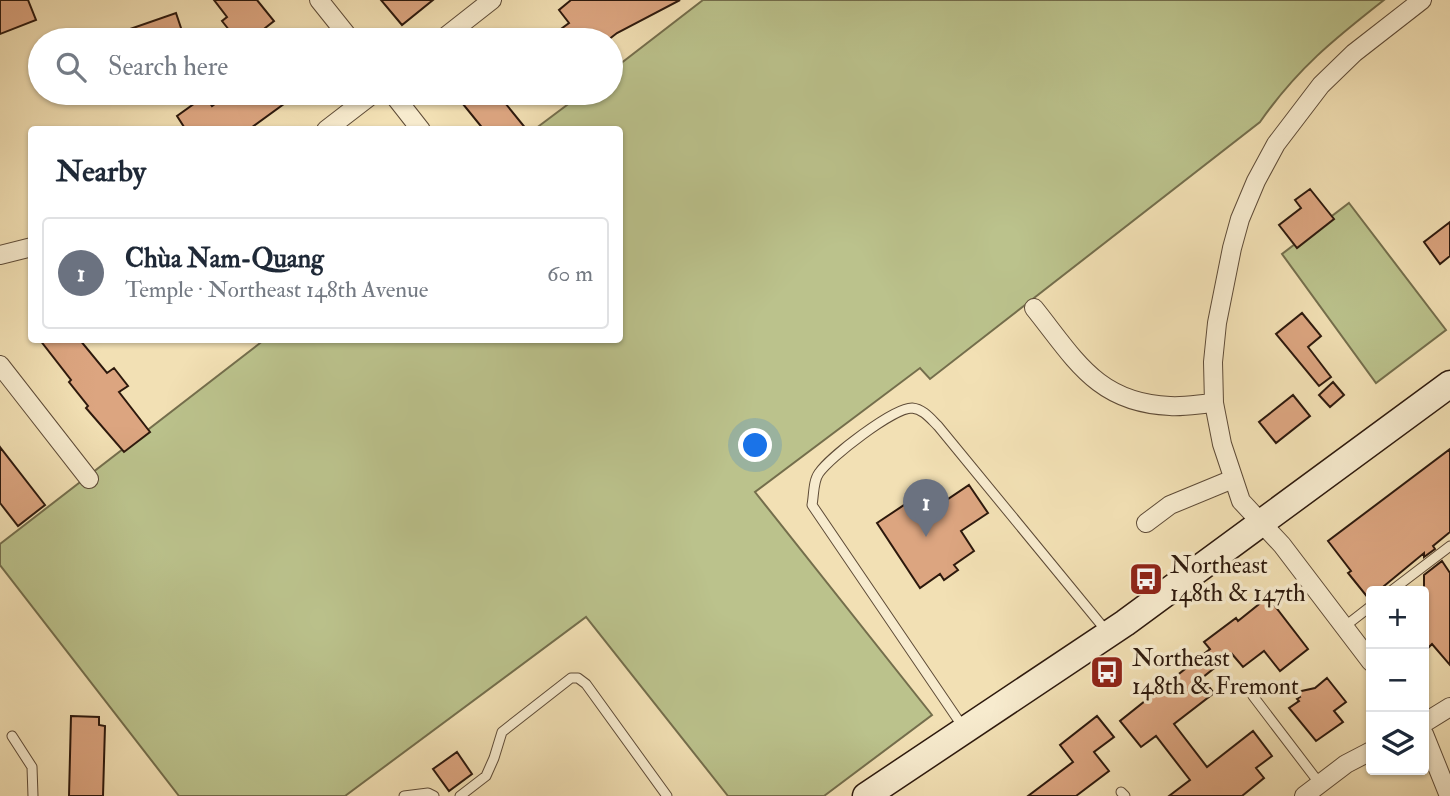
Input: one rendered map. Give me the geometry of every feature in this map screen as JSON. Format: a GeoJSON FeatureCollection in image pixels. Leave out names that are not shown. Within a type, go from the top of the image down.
{"type":"FeatureCollection","features":[{"type":"Feature","properties":{"kind":"main road"},"geometry":{"type":"LineString","coordinates":[[866,796],[1109,634],[1450,384]]}},
{"type":"Feature","properties":{"kind":"street"},"geometry":{"type":"LineString","coordinates":[[319,0],[341,28]]}},
{"type":"Feature","properties":{"kind":"street"},"geometry":{"type":"LineString","coordinates":[[456,28],[492,0]]}},
{"type":"Feature","properties":{"kind":"street"},"geometry":{"type":"LineString","coordinates":[[1366,656],[1282,545],[1241,501],[1222,444],[1214,403],[1213,362],[1224,286],[1240,219],[1276,144],[1321,85],[1354,53],[1422,0]]}},
{"type":"Feature","properties":{"kind":"street"},"geometry":{"type":"LineString","coordinates":[[331,126],[358,105]]}},
{"type":"Feature","properties":{"kind":"street"},"geometry":{"type":"LineString","coordinates":[[401,105],[418,126]]}},
{"type":"Feature","properties":{"kind":"street"},"geometry":{"type":"LineString","coordinates":[[0,256],[28,248]]}},
{"type":"Feature","properties":{"kind":"street"},"geometry":{"type":"LineString","coordinates":[[1034,308],[1088,375],[1110,391],[1145,404],[1172,406],[1214,403]]}},
{"type":"Feature","properties":{"kind":"street"},"geometry":{"type":"LineString","coordinates":[[0,365],[89,480]]}},
{"type":"Feature","properties":{"kind":"street"},"geometry":{"type":"LineString","coordinates":[[1146,523],[1170,505],[1233,479]]}},
{"type":"Feature","properties":{"kind":"street"},"geometry":{"type":"LineString","coordinates":[[1429,720],[1450,707]]}},
{"type":"Feature","properties":{"kind":"street"},"geometry":{"type":"LineString","coordinates":[[1429,746],[1449,796]]}},
{"type":"Feature","properties":{"kind":"street"},"geometry":{"type":"LineString","coordinates":[[1304,796],[1346,764],[1366,754]]}},
{"type":"Feature","properties":{"kind":"lane"},"geometry":{"type":"LineString","coordinates":[[964,729],[812,505],[817,476],[833,456],[858,438],[903,409],[915,408],[925,412],[1109,634]]}},
{"type":"Feature","properties":{"kind":"lane"},"geometry":{"type":"LineString","coordinates":[[1398,586],[1450,546]]}},
{"type":"Feature","properties":{"kind":"lane"},"geometry":{"type":"LineString","coordinates":[[1344,627],[1366,610]]}},
{"type":"Feature","properties":{"kind":"lane"},"geometry":{"type":"LineString","coordinates":[[460,796],[486,776],[502,732],[571,678],[578,678],[586,684],[667,796]]}},
{"type":"Feature","properties":{"kind":"lane"},"geometry":{"type":"LineString","coordinates":[[1253,696],[1320,784]]}},
{"type":"Feature","properties":{"kind":"lane"},"geometry":{"type":"LineString","coordinates":[[12,736],[32,767],[33,796]]}},
{"type":"Feature","properties":{"kind":"lane"},"geometry":{"type":"LineString","coordinates":[[404,796],[428,793],[434,796]]}},
{"type":"Feature","properties":{"kind":"green space"},"geometry":{"type":"Polygon","coordinates":[[[703,0],[1384,0],[1317,56],[1288,86],[1260,122],[930,379],[920,368],[755,492],[932,715],[824,796],[728,796],[586,617],[345,796],[179,796],[0,565],[0,544],[260,343],[623,343],[623,126],[539,126],[567,105],[623,105],[623,62],[703,0]]]}},
{"type":"Feature","properties":{"kind":"green space"},"geometry":{"type":"Polygon","coordinates":[[[1349,203],[1446,330],[1376,383],[1282,254],[1349,203]]]}},
{"type":"Feature","properties":{"kind":"building"},"geometry":{"type":"Polygon","coordinates":[[[0,0],[28,0],[36,20],[0,34],[0,0]]]}},
{"type":"Feature","properties":{"kind":"building"},"geometry":{"type":"Polygon","coordinates":[[[214,0],[257,0],[274,21],[265,28],[228,28],[222,21],[227,17],[214,0]]]}},
{"type":"Feature","properties":{"kind":"building"},"geometry":{"type":"Polygon","coordinates":[[[381,0],[433,0],[402,25],[381,0]]]}},
{"type":"Feature","properties":{"kind":"building"},"geometry":{"type":"Polygon","coordinates":[[[571,0],[680,0],[623,30],[562,28],[569,23],[559,10],[571,0]]]}},
{"type":"Feature","properties":{"kind":"building"},"geometry":{"type":"Polygon","coordinates":[[[176,13],[181,28],[133,28],[176,13]]]}},
{"type":"Feature","properties":{"kind":"building"},"geometry":{"type":"Polygon","coordinates":[[[192,105],[282,105],[254,126],[183,126],[177,116],[192,105]]]}},
{"type":"Feature","properties":{"kind":"building"},"geometry":{"type":"Polygon","coordinates":[[[464,105],[507,105],[524,126],[481,126],[464,105]]]}},
{"type":"Feature","properties":{"kind":"building"},"geometry":{"type":"Polygon","coordinates":[[[1310,189],[1334,219],[1297,248],[1279,225],[1301,208],[1295,200],[1310,189]]]}},
{"type":"Feature","properties":{"kind":"building"},"geometry":{"type":"Polygon","coordinates":[[[1450,222],[1450,256],[1440,264],[1424,242],[1450,222]]]}},
{"type":"Feature","properties":{"kind":"building"},"geometry":{"type":"Polygon","coordinates":[[[1302,313],[1321,336],[1308,347],[1331,377],[1319,386],[1276,334],[1302,313]]]}},
{"type":"Feature","properties":{"kind":"building"},"geometry":{"type":"Polygon","coordinates":[[[42,343],[82,343],[107,373],[114,368],[128,386],[119,392],[150,432],[124,452],[86,408],[88,406],[69,382],[71,380],[42,343]]]}},
{"type":"Feature","properties":{"kind":"building"},"geometry":{"type":"Polygon","coordinates":[[[1333,382],[1344,395],[1330,407],[1319,395],[1333,382]]]}},
{"type":"Feature","properties":{"kind":"building"},"geometry":{"type":"Polygon","coordinates":[[[1293,395],[1310,416],[1276,443],[1259,422],[1293,395]]]}},
{"type":"Feature","properties":{"kind":"building"},"geometry":{"type":"Polygon","coordinates":[[[0,447],[45,505],[18,526],[0,503],[0,447]]]}},
{"type":"Feature","properties":{"kind":"building"},"geometry":{"type":"Polygon","coordinates":[[[1450,449],[1450,532],[1433,546],[1435,549],[1424,557],[1424,553],[1384,586],[1366,586],[1366,595],[1328,541],[1450,449]]]}},
{"type":"Feature","properties":{"kind":"building"},"geometry":{"type":"Polygon","coordinates":[[[969,485],[988,513],[961,531],[974,551],[954,565],[958,570],[944,580],[940,574],[920,588],[877,523],[931,487],[942,503],[969,485]]]}},
{"type":"Feature","properties":{"kind":"building"},"geometry":{"type":"Polygon","coordinates":[[[1442,561],[1450,573],[1450,665],[1432,644],[1429,647],[1429,586],[1424,586],[1424,575],[1442,561]]]}},
{"type":"Feature","properties":{"kind":"building"},"geometry":{"type":"Polygon","coordinates":[[[1268,597],[1308,649],[1280,671],[1264,651],[1243,667],[1232,654],[1202,678],[1214,693],[1174,724],[1207,767],[1253,731],[1272,756],[1256,768],[1264,778],[1242,796],[1169,796],[1190,780],[1156,736],[1141,747],[1120,721],[1210,649],[1204,642],[1236,618],[1238,621],[1268,597]]]}},
{"type":"Feature","properties":{"kind":"building"},"geometry":{"type":"Polygon","coordinates":[[[1327,678],[1346,702],[1334,711],[1343,722],[1316,741],[1289,708],[1299,701],[1297,692],[1315,688],[1327,678]]]}},
{"type":"Feature","properties":{"kind":"building"},"geometry":{"type":"Polygon","coordinates":[[[71,716],[99,717],[99,725],[105,726],[103,796],[69,796],[71,716]]]}},
{"type":"Feature","properties":{"kind":"building"},"geometry":{"type":"Polygon","coordinates":[[[1097,716],[1114,737],[1094,752],[1109,771],[1076,796],[1028,796],[1073,762],[1060,745],[1097,716]]]}},
{"type":"Feature","properties":{"kind":"building"},"geometry":{"type":"Polygon","coordinates":[[[457,752],[472,774],[449,791],[433,769],[457,752]]]}},
{"type":"Feature","properties":{"kind":"place","name":"Chùa Nam-Quang"},"geometry":{"type":"Point","coordinates":[926,537]}},
{"type":"Feature","properties":{"kind":"place","name":"Northeast 148th & 147th"},"geometry":{"type":"Point","coordinates":[1146,579]}},
{"type":"Feature","properties":{"kind":"place","name":"Northeast 148th & Fremont"},"geometry":{"type":"Point","coordinates":[1107,672]}}]}
